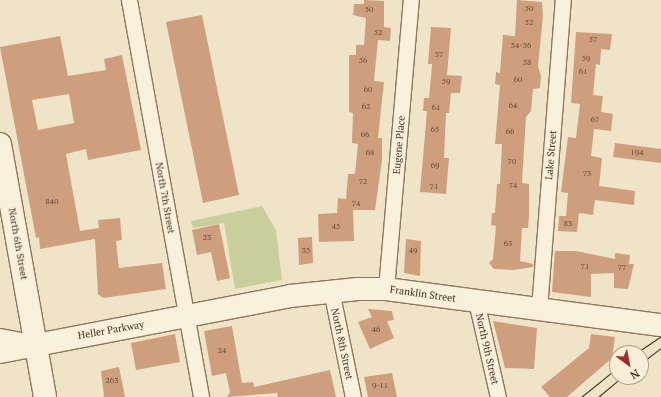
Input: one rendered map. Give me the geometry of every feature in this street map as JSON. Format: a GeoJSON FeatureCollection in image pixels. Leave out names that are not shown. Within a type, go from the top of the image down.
{"type":"FeatureCollection","features":[{"type":"Feature","properties":{"kind":"main road","name":"North 6th Street"},"geometry":{"type":"LineString","coordinates":[[0,144],[3,182],[36,343],[45,397]]}},
{"type":"Feature","properties":{"kind":"main road","name":"Franklin Street"},"geometry":{"type":"LineString","coordinates":[[186,316],[331,290],[386,289],[661,325]]}},
{"type":"Feature","properties":{"kind":"main road","name":"Heller Parkway"},"geometry":{"type":"LineString","coordinates":[[0,352],[36,343],[186,316]]}},
{"type":"Feature","properties":{"kind":"street","name":"North 7th Street"},"geometry":{"type":"LineString","coordinates":[[129,0],[201,397]]}},
{"type":"Feature","properties":{"kind":"street","name":"Eugene Place"},"geometry":{"type":"LineString","coordinates":[[386,289],[411,0]]}},
{"type":"Feature","properties":{"kind":"street","name":"Lake Street"},"geometry":{"type":"LineString","coordinates":[[539,309],[563,0]]}},
{"type":"Feature","properties":{"kind":"street","name":"North 8th Street"},"geometry":{"type":"LineString","coordinates":[[331,290],[353,397]]}},
{"type":"Feature","properties":{"kind":"street","name":"North 9th Street"},"geometry":{"type":"LineString","coordinates":[[476,301],[498,397]]}},
{"type":"Feature","properties":{"kind":"street","name":"Heller Parkway"},"geometry":{"type":"LineString","coordinates":[[0,336],[36,343]]}},
{"type":"Feature","properties":{"kind":"green space"},"geometry":{"type":"Polygon","coordinates":[[[262,206],[276,230],[282,280],[235,289],[224,223],[193,228],[191,221],[262,206]]]}},
{"type":"Feature","properties":{"kind":"building"},"geometry":{"type":"Polygon","coordinates":[[[364,0],[384,1],[384,27],[391,28],[390,41],[378,40],[374,81],[384,82],[378,138],[382,138],[382,160],[375,210],[353,210],[354,241],[319,242],[318,214],[337,213],[338,198],[346,199],[348,174],[355,174],[358,144],[352,143],[353,113],[349,112],[349,55],[356,55],[356,45],[364,45],[366,18],[353,15],[354,4],[364,4],[364,0]]]}},
{"type":"Feature","properties":{"kind":"building"},"geometry":{"type":"Polygon","coordinates":[[[517,0],[542,2],[543,16],[538,66],[541,76],[540,88],[533,89],[531,111],[526,117],[522,183],[529,184],[529,216],[528,228],[522,228],[520,261],[533,264],[533,267],[514,270],[494,269],[489,263],[493,259],[496,226],[491,225],[492,213],[495,213],[497,184],[500,184],[502,144],[495,144],[500,85],[495,84],[496,72],[500,73],[503,35],[515,36],[517,0]]]}},
{"type":"Feature","properties":{"kind":"building"},"geometry":{"type":"Polygon","coordinates":[[[202,15],[239,195],[203,203],[166,22],[202,15]]]}},
{"type":"Feature","properties":{"kind":"building"},"geometry":{"type":"Polygon","coordinates":[[[431,27],[451,28],[447,75],[462,76],[460,93],[451,93],[449,113],[446,113],[444,158],[449,158],[446,194],[420,192],[427,111],[423,111],[424,98],[429,98],[432,64],[428,64],[431,27]]]}},
{"type":"Feature","properties":{"kind":"building"},"geometry":{"type":"Polygon","coordinates":[[[576,32],[612,34],[610,50],[601,49],[600,65],[596,64],[593,95],[603,96],[601,112],[613,114],[611,131],[594,129],[591,156],[602,158],[599,186],[635,191],[634,205],[595,200],[593,215],[579,213],[577,232],[558,231],[559,216],[566,216],[568,193],[561,192],[568,137],[576,138],[580,104],[571,103],[576,32]]]}},
{"type":"Feature","properties":{"kind":"building"},"geometry":{"type":"Polygon","coordinates":[[[60,36],[68,76],[106,70],[104,59],[122,55],[141,150],[88,160],[86,149],[66,154],[80,231],[99,228],[98,220],[120,218],[122,240],[116,241],[119,268],[162,263],[166,289],[103,298],[98,294],[95,239],[40,249],[39,237],[36,238],[0,47],[60,36]],[[69,94],[32,100],[38,130],[74,123],[69,94]]]}},
{"type":"Feature","properties":{"kind":"building"},"geometry":{"type":"Polygon","coordinates":[[[615,143],[661,149],[661,163],[613,157],[615,143]]]}},
{"type":"Feature","properties":{"kind":"building"},"geometry":{"type":"Polygon","coordinates":[[[219,224],[230,278],[217,281],[211,252],[197,255],[192,230],[219,224]]]}},
{"type":"Feature","properties":{"kind":"building"},"geometry":{"type":"Polygon","coordinates":[[[312,237],[313,263],[299,265],[298,238],[312,237]]]}},
{"type":"Feature","properties":{"kind":"building"},"geometry":{"type":"Polygon","coordinates":[[[406,239],[421,241],[420,276],[404,273],[406,239]]]}},
{"type":"Feature","properties":{"kind":"building"},"geometry":{"type":"Polygon","coordinates":[[[555,251],[576,251],[615,259],[615,253],[630,255],[629,264],[634,264],[628,289],[614,288],[614,273],[591,274],[591,297],[552,292],[555,251]]]}},
{"type":"Feature","properties":{"kind":"building"},"geometry":{"type":"Polygon","coordinates":[[[368,309],[392,311],[394,320],[387,321],[394,338],[370,349],[358,322],[372,317],[368,309]]]}},
{"type":"Feature","properties":{"kind":"building"},"geometry":{"type":"Polygon","coordinates":[[[493,321],[537,328],[534,369],[505,368],[493,321]]]}},
{"type":"Feature","properties":{"kind":"building"},"geometry":{"type":"Polygon","coordinates":[[[232,326],[242,383],[253,382],[254,387],[330,370],[336,397],[278,397],[277,393],[227,397],[230,392],[226,373],[212,376],[204,331],[232,326]]]}},
{"type":"Feature","properties":{"kind":"building"},"geometry":{"type":"Polygon","coordinates":[[[175,334],[180,362],[136,370],[131,343],[175,334]]]}},
{"type":"Feature","properties":{"kind":"building"},"geometry":{"type":"Polygon","coordinates":[[[591,334],[615,337],[614,345],[609,345],[609,361],[567,397],[550,397],[541,387],[589,348],[591,334]]]}},
{"type":"Feature","properties":{"kind":"building"},"geometry":{"type":"Polygon","coordinates":[[[119,367],[125,397],[104,397],[101,371],[119,367]]]}},
{"type":"Feature","properties":{"kind":"building"},"geometry":{"type":"Polygon","coordinates":[[[392,373],[397,397],[368,397],[364,377],[392,373]]]}},
{"type":"Feature","properties":{"kind":"tram line"},"geometry":{"type":"LineString","coordinates":[[648,345],[661,336]]}},
{"type":"Feature","properties":{"kind":"tram line"},"geometry":{"type":"LineString","coordinates":[[649,357],[661,348]]}},
{"type":"Feature","properties":{"kind":"tram line"},"geometry":{"type":"LineString","coordinates":[[581,397],[609,374]]}},
{"type":"Feature","properties":{"kind":"tram line"},"geometry":{"type":"LineString","coordinates":[[598,397],[612,385]]}}]}
